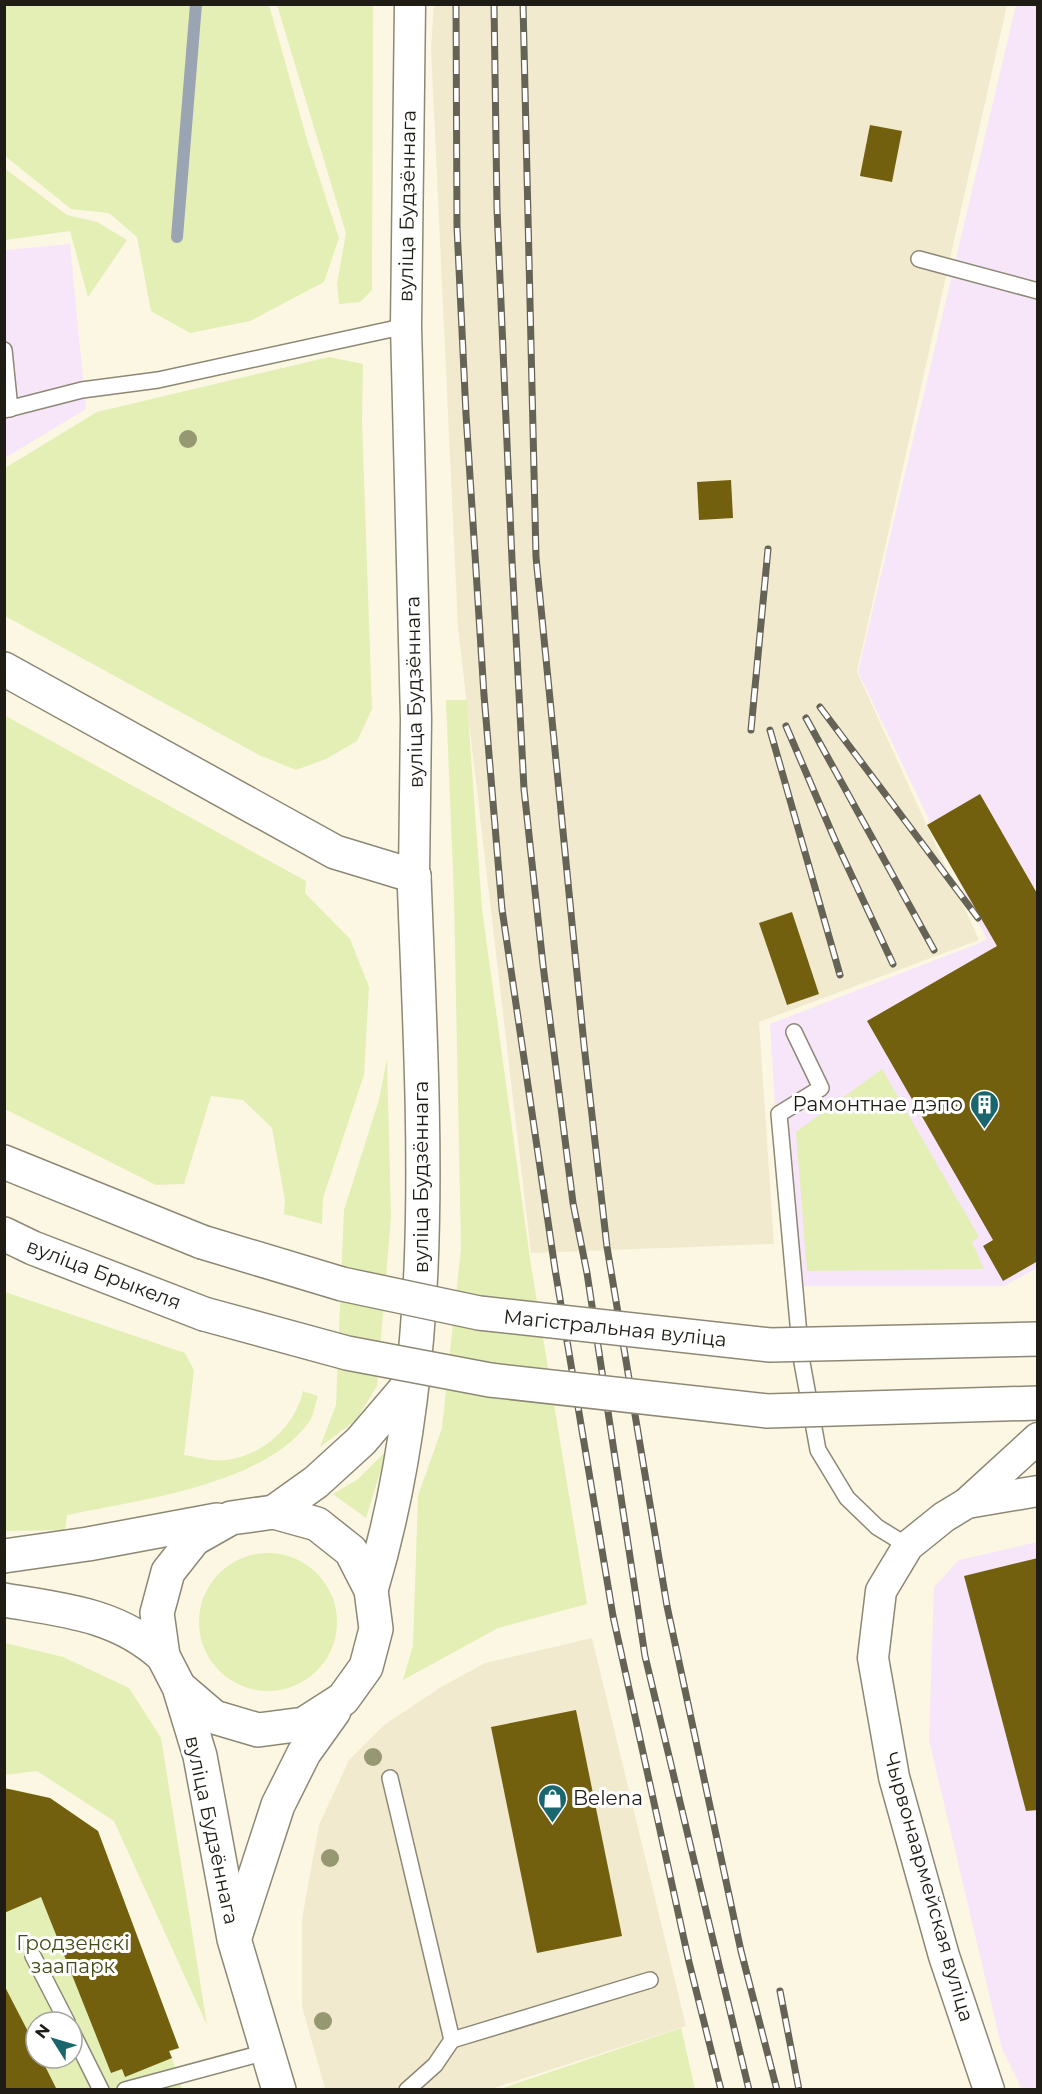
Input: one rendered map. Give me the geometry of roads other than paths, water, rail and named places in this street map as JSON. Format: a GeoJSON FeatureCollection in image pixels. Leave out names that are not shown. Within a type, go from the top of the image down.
{"type":"FeatureCollection","features":[{"type":"Feature","properties":{"kind":"street","name":"вуліца Будзённага"},"geometry":{"type":"LineString","coordinates":[[234,1939],[278,1805],[304,1753],[366,1667],[376,1629],[371,1590],[387,1536],[405,1447],[414,1378],[424,1243],[424,1132],[414,876],[416,719],[406,326],[410,4]]}},
{"type":"Feature","properties":{"kind":"street"},"geometry":{"type":"LineString","coordinates":[[4,669],[334,852],[414,876]]}},
{"type":"Feature","properties":{"kind":"street","name":"Магістральная вуліца"},"geometry":{"type":"LineString","coordinates":[[4,1162],[202,1242],[342,1284],[491,1315],[770,1345],[1038,1339]]}},
{"type":"Feature","properties":{"kind":"street","name":"вуліца Брыкеля"},"geometry":{"type":"LineString","coordinates":[[4,1234],[33,1248],[204,1314],[347,1353],[490,1380],[756,1410],[1038,1403]]}},
{"type":"Feature","properties":{"kind":"street"},"geometry":{"type":"LineString","coordinates":[[274,1512],[316,1482],[362,1441],[414,1378]]}},
{"type":"Feature","properties":{"kind":"street"},"geometry":{"type":"LineString","coordinates":[[908,1546],[944,1517],[967,1503],[1038,1438]]}},
{"type":"Feature","properties":{"kind":"street"},"geometry":{"type":"LineString","coordinates":[[967,1503],[1038,1491]]}},
{"type":"Feature","properties":{"kind":"street"},"geometry":{"type":"LineString","coordinates":[[4,1556],[274,1512],[316,1524],[351,1551],[371,1590]]}},
{"type":"Feature","properties":{"kind":"street"},"geometry":{"type":"LineString","coordinates":[[163,1656],[157,1613],[168,1572],[194,1539],[231,1518]]}},
{"type":"Feature","properties":{"kind":"street","name":"Чырвонаармейская вуліца"},"geometry":{"type":"LineString","coordinates":[[908,1546],[881,1591],[873,1659],[894,1777],[944,1956],[989,2090]]}},
{"type":"Feature","properties":{"kind":"street"},"geometry":{"type":"LineString","coordinates":[[4,1600],[81,1613],[120,1625],[145,1639],[163,1656],[179,1687],[214,1717],[258,1730],[304,1724],[344,1699]]}},
{"type":"Feature","properties":{"kind":"street","name":"вуліца Будзённага"},"geometry":{"type":"LineString","coordinates":[[179,1687],[200,1756],[234,1939],[279,2090]]}},
{"type":"Feature","properties":{"kind":"lane"},"geometry":{"type":"LineString","coordinates":[[919,259],[1038,291]]}},
{"type":"Feature","properties":{"kind":"lane"},"geometry":{"type":"LineString","coordinates":[[4,351],[7,410],[82,390],[158,380],[406,326]]}},
{"type":"Feature","properties":{"kind":"lane"},"geometry":{"type":"LineString","coordinates":[[794,1032],[821,1088],[779,1114],[801,1357],[818,1450],[847,1498],[878,1527],[908,1546]]}},
{"type":"Feature","properties":{"kind":"lane"},"geometry":{"type":"LineString","coordinates":[[390,1778],[452,2040]]}},
{"type":"Feature","properties":{"kind":"lane"},"geometry":{"type":"LineString","coordinates":[[33,1956],[61,2010]]}},
{"type":"Feature","properties":{"kind":"lane"},"geometry":{"type":"LineString","coordinates":[[407,2090],[435,2065],[452,2040],[650,1980]]}},
{"type":"Feature","properties":{"kind":"lane"},"geometry":{"type":"LineString","coordinates":[[125,2090],[266,2052]]}},
{"type":"Feature","properties":{"kind":"lane"},"geometry":{"type":"LineString","coordinates":[[84,2056],[101,2090]]}},
{"type":"Feature","properties":{"kind":"waterway"},"geometry":{"type":"LineString","coordinates":[[177,237],[196,4]]}},
{"type":"Feature","properties":{"kind":"railway"},"geometry":{"type":"LineString","coordinates":[[456,4],[457,227],[466,414],[484,695],[502,909],[555,1269],[613,1616],[689,1962],[721,2090]]}},
{"type":"Feature","properties":{"kind":"railway"},"geometry":{"type":"LineString","coordinates":[[494,4],[497,209],[512,560],[524,789],[543,965],[573,1203],[587,1273],[645,1656],[749,2090]]}},
{"type":"Feature","properties":{"kind":"railway"},"geometry":{"type":"LineString","coordinates":[[523,4],[536,557],[584,1045],[607,1247],[667,1606],[741,1951],[777,2090]]}},
{"type":"Feature","properties":{"kind":"railway"},"geometry":{"type":"LineString","coordinates":[[751,730],[768,549]]}},
{"type":"Feature","properties":{"kind":"railway"},"geometry":{"type":"LineString","coordinates":[[820,707],[978,918]]}},
{"type":"Feature","properties":{"kind":"railway"},"geometry":{"type":"LineString","coordinates":[[806,718],[934,950]]}},
{"type":"Feature","properties":{"kind":"railway"},"geometry":{"type":"LineString","coordinates":[[786,726],[835,840],[893,964]]}},
{"type":"Feature","properties":{"kind":"railway"},"geometry":{"type":"LineString","coordinates":[[770,730],[840,975]]}},
{"type":"Feature","properties":{"kind":"railway"},"geometry":{"type":"LineString","coordinates":[[780,1991],[799,2090]]}},
{"type":"Feature","properties":{"kind":"place","name":"Рамонтнае дэпо"},"geometry":{"type":"Point","coordinates":[984,1130]}},
{"type":"Feature","properties":{"kind":"place","name":"Belena"},"geometry":{"type":"Point","coordinates":[552,1824]}},
{"type":"Feature","properties":{"kind":"park label","name":"Гродзенскі заапарк"},"geometry":{"type":"Point","coordinates":[73,1954]}}]}
